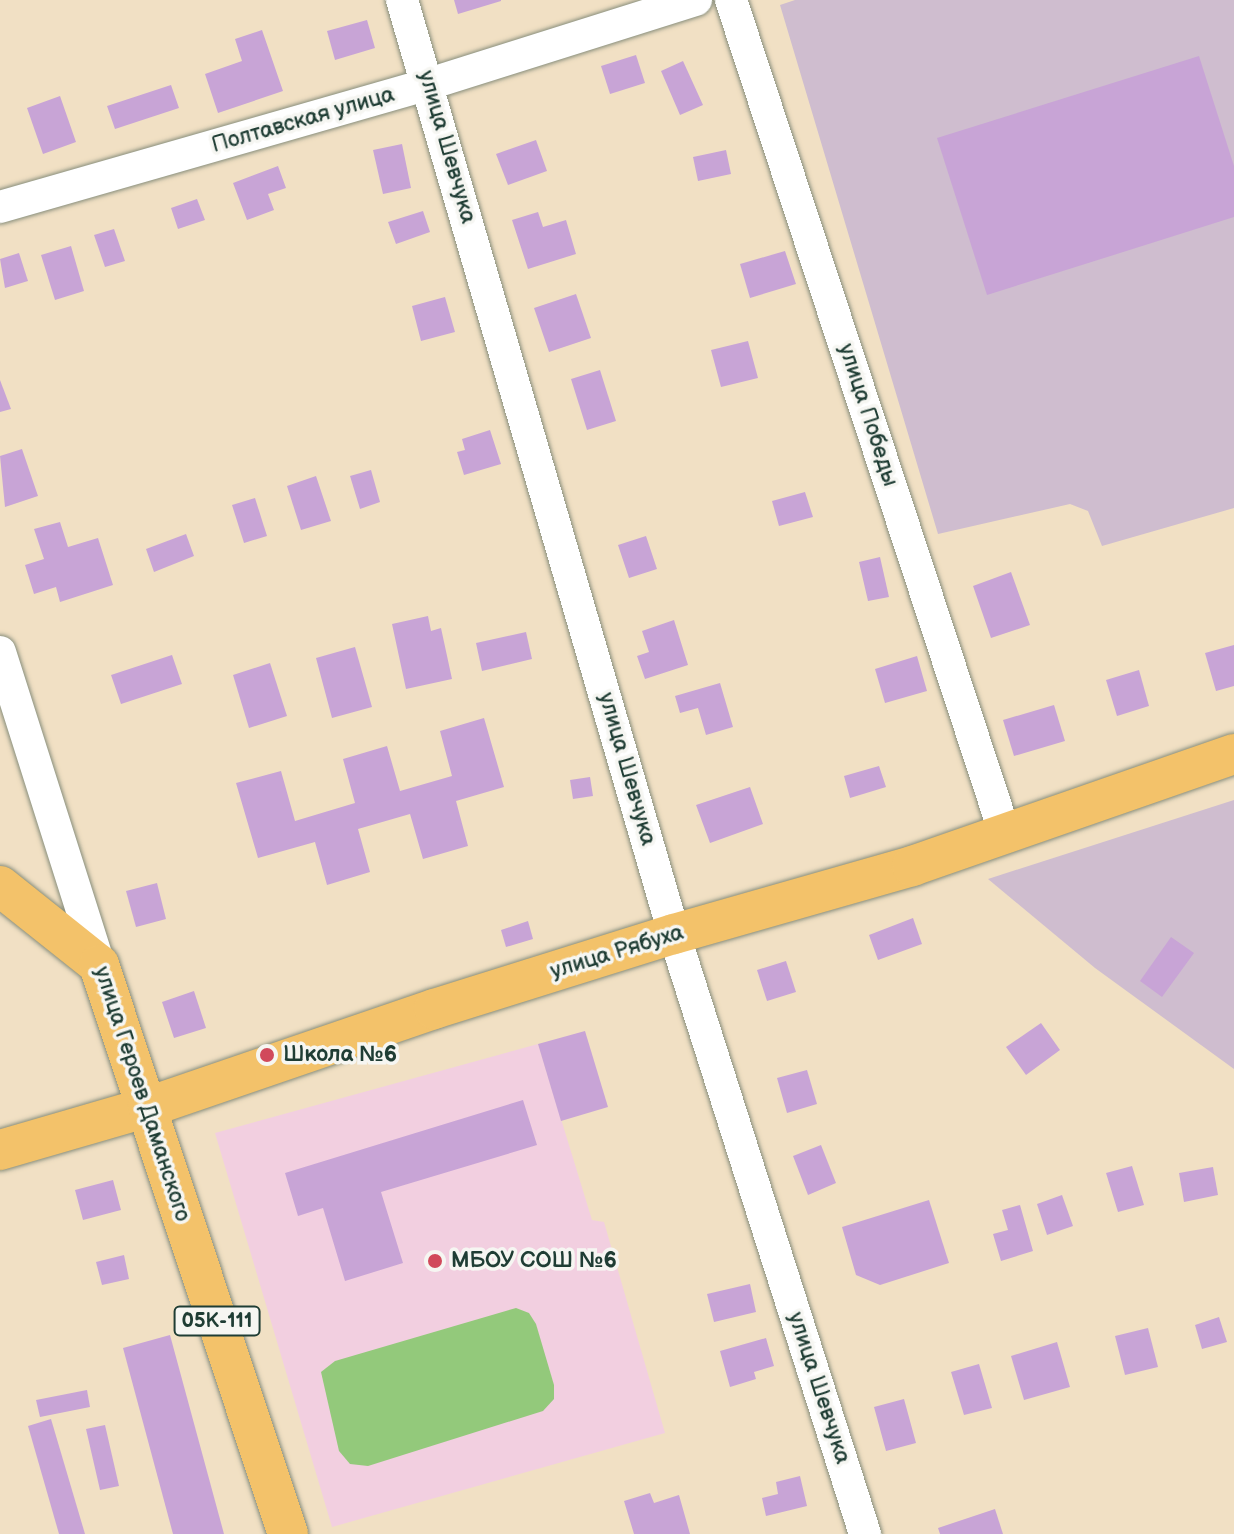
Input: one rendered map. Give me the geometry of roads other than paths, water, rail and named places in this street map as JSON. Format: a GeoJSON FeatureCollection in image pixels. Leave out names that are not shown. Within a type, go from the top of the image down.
{"type":"FeatureCollection","features":[{"type":"Feature","properties":{"kind":"main road","name":"улица Рябуха"},"geometry":{"type":"LineString","coordinates":[[0,1150],[148,1107],[434,1009],[674,934],[912,866],[1004,831],[1234,754]]}},
{"type":"Feature","properties":{"kind":"main road"},"geometry":{"type":"LineString","coordinates":[[0,886],[99,965]]}},
{"type":"Feature","properties":{"kind":"main road","name":"улица Героев Даманского"},"geometry":{"type":"LineString","coordinates":[[99,965],[288,1534]]}},
{"type":"Feature","properties":{"kind":"street","name":"улица Шевчука"},"geometry":{"type":"LineString","coordinates":[[402,0],[429,84],[674,934],[865,1534]]}},
{"type":"Feature","properties":{"kind":"street","name":"Полтавская улица"},"geometry":{"type":"LineString","coordinates":[[0,207],[429,84],[696,0]]}},
{"type":"Feature","properties":{"kind":"street","name":"улица Победы"},"geometry":{"type":"LineString","coordinates":[[731,0],[1004,831]]}},
{"type":"Feature","properties":{"kind":"street","name":"улица Героев Даманского"},"geometry":{"type":"LineString","coordinates":[[0,652],[99,965]]}},
{"type":"Feature","properties":{"kind":"place","name":"Школа №6"},"geometry":{"type":"Point","coordinates":[267,1055]}},
{"type":"Feature","properties":{"kind":"place","name":"МБОУ СОШ №6"},"geometry":{"type":"Point","coordinates":[435,1261]}}]}
